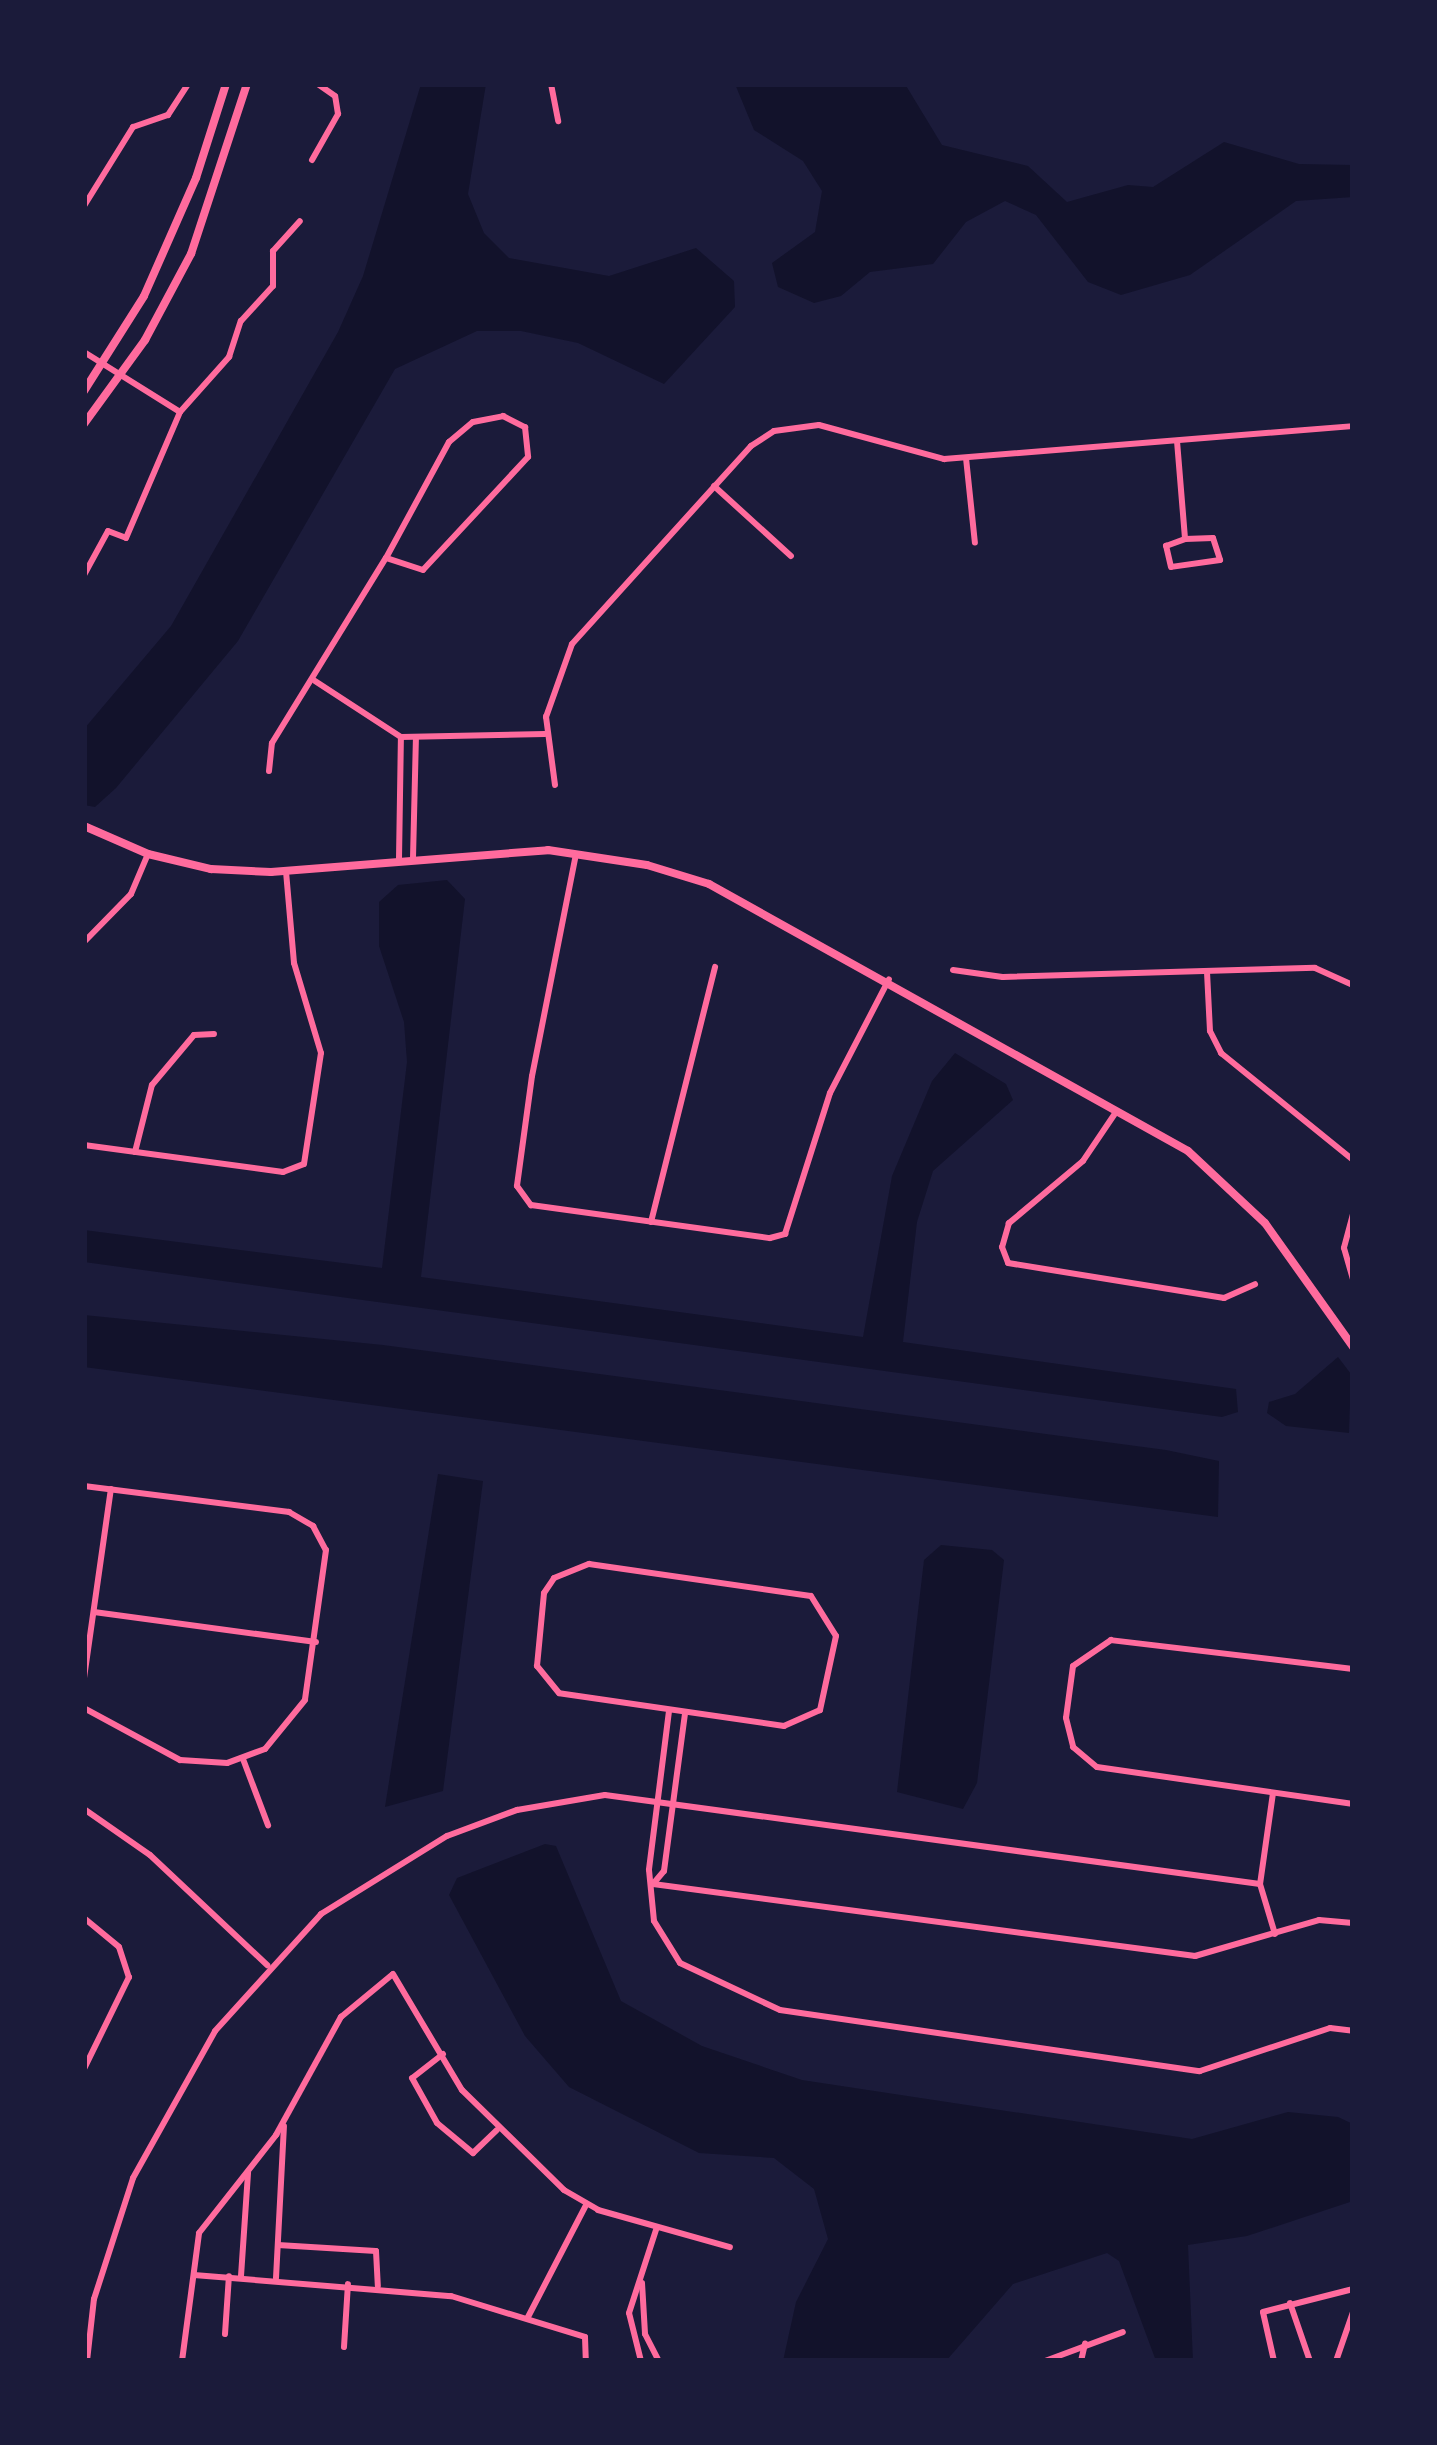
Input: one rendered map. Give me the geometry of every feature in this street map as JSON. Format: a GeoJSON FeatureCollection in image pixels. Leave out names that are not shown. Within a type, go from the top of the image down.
{"type":"FeatureCollection","features":[{"type":"Feature","properties":{"kind":"street"},"geometry":{"type":"LineString","coordinates":[[84,206],[133,127],[168,115],[188,84]]}},
{"type":"Feature","properties":{"kind":"street"},"geometry":{"type":"LineString","coordinates":[[84,391],[104,364],[196,178],[226,84]]}},
{"type":"Feature","properties":{"kind":"street"},"geometry":{"type":"LineString","coordinates":[[84,424],[191,254],[248,84]]}},
{"type":"Feature","properties":{"kind":"street"},"geometry":{"type":"LineString","coordinates":[[312,160],[338,114],[335,96],[318,84]]}},
{"type":"Feature","properties":{"kind":"street"},"geometry":{"type":"LineString","coordinates":[[551,84],[558,121]]}},
{"type":"Feature","properties":{"kind":"street"},"geometry":{"type":"LineString","coordinates":[[84,575],[108,531],[126,538],[180,412],[230,357],[241,321],[273,286],[273,251],[300,221]]}},
{"type":"Feature","properties":{"kind":"street"},"geometry":{"type":"LineString","coordinates":[[84,352],[180,412]]}},
{"type":"Feature","properties":{"kind":"street"},"geometry":{"type":"LineString","coordinates":[[268,771],[272,743],[315,681],[386,558],[460,431],[496,416],[525,427],[528,457],[430,566],[416,572],[386,558]]}},
{"type":"Feature","properties":{"kind":"street"},"geometry":{"type":"LineString","coordinates":[[555,785],[545,734],[554,679],[572,644],[758,440],[800,424],[921,456],[967,458],[1353,426]]}},
{"type":"Feature","properties":{"kind":"street"},"geometry":{"type":"LineString","coordinates":[[1177,441],[1185,539]]}},
{"type":"Feature","properties":{"kind":"street"},"geometry":{"type":"LineString","coordinates":[[967,458],[975,543]]}},
{"type":"Feature","properties":{"kind":"street"},"geometry":{"type":"LineString","coordinates":[[714,486],[791,556]]}},
{"type":"Feature","properties":{"kind":"street"},"geometry":{"type":"LineString","coordinates":[[1213,538],[1220,560],[1171,567],[1166,546],[1185,539],[1213,538]]}},
{"type":"Feature","properties":{"kind":"street"},"geometry":{"type":"LineString","coordinates":[[315,681],[401,737],[545,734]]}},
{"type":"Feature","properties":{"kind":"street"},"geometry":{"type":"LineString","coordinates":[[399,859],[401,737]]}},
{"type":"Feature","properties":{"kind":"street"},"geometry":{"type":"LineString","coordinates":[[413,857],[416,738]]}},
{"type":"Feature","properties":{"kind":"street"},"geometry":{"type":"LineString","coordinates":[[84,826],[148,854],[211,869],[286,871],[413,857],[576,852],[710,884],[889,979],[1188,1151],[1242,1198],[1353,1347]]}},
{"type":"Feature","properties":{"kind":"street"},"geometry":{"type":"LineString","coordinates":[[576,852],[532,1076],[518,1186],[524,1200],[770,1238],[790,1228],[830,1093],[889,979]]}},
{"type":"Feature","properties":{"kind":"street"},"geometry":{"type":"LineString","coordinates":[[84,942],[131,894],[148,854]]}},
{"type":"Feature","properties":{"kind":"street"},"geometry":{"type":"LineString","coordinates":[[84,1145],[291,1172],[309,1158],[321,1071],[294,963],[286,871]]}},
{"type":"Feature","properties":{"kind":"street"},"geometry":{"type":"LineString","coordinates":[[651,1222],[715,967]]}},
{"type":"Feature","properties":{"kind":"street"},"geometry":{"type":"LineString","coordinates":[[953,970],[1003,977],[1324,968],[1353,985]]}},
{"type":"Feature","properties":{"kind":"street"},"geometry":{"type":"LineString","coordinates":[[1207,972],[1210,1031],[1221,1053],[1353,1160]]}},
{"type":"Feature","properties":{"kind":"street"},"geometry":{"type":"LineString","coordinates":[[135,1152],[152,1085],[194,1035],[214,1034]]}},
{"type":"Feature","properties":{"kind":"street"},"geometry":{"type":"LineString","coordinates":[[1118,1108],[1083,1161],[1009,1223],[1002,1247],[1008,1263],[1224,1298],[1255,1284]]}},
{"type":"Feature","properties":{"kind":"street"},"geometry":{"type":"LineString","coordinates":[[1353,1214],[1344,1248],[1353,1279]]}},
{"type":"Feature","properties":{"kind":"street"},"geometry":{"type":"LineString","coordinates":[[84,1486],[303,1517],[326,1550],[316,1642],[298,1714],[278,1739],[243,1759],[180,1760],[84,1708]]}},
{"type":"Feature","properties":{"kind":"street"},"geometry":{"type":"LineString","coordinates":[[84,1678],[111,1489]]}},
{"type":"Feature","properties":{"kind":"street"},"geometry":{"type":"LineString","coordinates":[[589,1564],[799,1592],[822,1605],[836,1636],[828,1695],[810,1719],[784,1726],[669,1711],[572,1697],[551,1686],[536,1651],[554,1578],[589,1564]]}},
{"type":"Feature","properties":{"kind":"street"},"geometry":{"type":"LineString","coordinates":[[94,1612],[316,1642]]}},
{"type":"Feature","properties":{"kind":"street"},"geometry":{"type":"LineString","coordinates":[[1353,1669],[1122,1639],[1089,1649],[1073,1666],[1066,1728],[1088,1762],[1353,1804]]}},
{"type":"Feature","properties":{"kind":"street"},"geometry":{"type":"LineString","coordinates":[[669,1711],[656,1800],[654,1921],[680,1963],[780,2010],[1200,2072],[1330,2028],[1353,2031]]}},
{"type":"Feature","properties":{"kind":"street"},"geometry":{"type":"LineString","coordinates":[[653,1884],[664,1870],[685,1713]]}},
{"type":"Feature","properties":{"kind":"street"},"geometry":{"type":"LineString","coordinates":[[243,1759],[268,1825]]}},
{"type":"Feature","properties":{"kind":"street"},"geometry":{"type":"LineString","coordinates":[[1274,1793],[1260,1884],[1276,1934]]}},
{"type":"Feature","properties":{"kind":"street"},"geometry":{"type":"LineString","coordinates":[[86,2355],[105,2258],[151,2140],[203,2049],[267,1965],[350,1891],[448,1836],[590,1795],[673,1802],[1260,1884]]}},
{"type":"Feature","properties":{"kind":"street"},"geometry":{"type":"LineString","coordinates":[[84,1810],[150,1855],[267,1965]]}},
{"type":"Feature","properties":{"kind":"street"},"geometry":{"type":"LineString","coordinates":[[653,1884],[1195,1956],[1319,1920],[1353,1923]]}},
{"type":"Feature","properties":{"kind":"street"},"geometry":{"type":"LineString","coordinates":[[84,1918],[119,1947],[129,1977],[84,2069]]}},
{"type":"Feature","properties":{"kind":"street"},"geometry":{"type":"LineString","coordinates":[[182,2361],[199,2233],[283,2124],[341,2017],[393,1974],[497,2130],[586,2205],[730,2247]]}},
{"type":"Feature","properties":{"kind":"street"},"geometry":{"type":"LineString","coordinates":[[443,2054],[412,2078],[437,2123],[473,2153],[497,2130]]}},
{"type":"Feature","properties":{"kind":"street"},"geometry":{"type":"LineString","coordinates":[[276,2278],[283,2124]]}},
{"type":"Feature","properties":{"kind":"street"},"geometry":{"type":"LineString","coordinates":[[241,2276],[248,2170]]}},
{"type":"Feature","properties":{"kind":"street"},"geometry":{"type":"LineString","coordinates":[[527,2317],[586,2205]]}},
{"type":"Feature","properties":{"kind":"street"},"geometry":{"type":"LineString","coordinates":[[640,2361],[630,2338],[631,2302],[642,2283],[657,2227]]}},
{"type":"Feature","properties":{"kind":"street"},"geometry":{"type":"LineString","coordinates":[[278,2245],[376,2252],[378,2286]]}},
{"type":"Feature","properties":{"kind":"street"},"geometry":{"type":"LineString","coordinates":[[194,2275],[378,2286],[527,2317],[585,2337],[586,2361]]}},
{"type":"Feature","properties":{"kind":"street"},"geometry":{"type":"LineString","coordinates":[[225,2334],[229,2276]]}},
{"type":"Feature","properties":{"kind":"street"},"geometry":{"type":"LineString","coordinates":[[642,2283],[645,2334],[659,2361]]}},
{"type":"Feature","properties":{"kind":"street"},"geometry":{"type":"LineString","coordinates":[[344,2347],[348,2284]]}},
{"type":"Feature","properties":{"kind":"street"},"geometry":{"type":"LineString","coordinates":[[1274,2361],[1263,2312],[1353,2289]]}},
{"type":"Feature","properties":{"kind":"street"},"geometry":{"type":"LineString","coordinates":[[1290,2303],[1310,2361]]}},
{"type":"Feature","properties":{"kind":"street"},"geometry":{"type":"LineString","coordinates":[[1336,2361],[1353,2312]]}},
{"type":"Feature","properties":{"kind":"street"},"geometry":{"type":"LineString","coordinates":[[1045,2361],[1123,2332]]}},
{"type":"Feature","properties":{"kind":"street"},"geometry":{"type":"LineString","coordinates":[[630,2338],[645,2334]]}},
{"type":"Feature","properties":{"kind":"street"},"geometry":{"type":"LineString","coordinates":[[1081,2361],[1085,2343]]}},
{"type":"Feature","properties":{"kind":"shaded area"},"geometry":{"type":"Polygon","coordinates":[[[421,84],[486,84],[468,194],[484,233],[509,258],[609,276],[696,248],[734,281],[735,307],[664,384],[578,343],[521,331],[477,331],[395,369],[238,641],[116,788],[95,807],[84,805],[84,729],[171,626],[338,332],[363,276],[421,84]]]}},
{"type":"Feature","properties":{"kind":"shaded area"},"geometry":{"type":"Polygon","coordinates":[[[735,84],[905,84],[942,145],[1028,166],[1067,202],[1128,185],[1153,187],[1224,142],[1299,164],[1353,165],[1353,197],[1296,201],[1190,275],[1121,295],[1088,282],[1036,215],[1005,201],[966,222],[933,264],[870,272],[841,296],[814,303],[778,287],[772,263],[815,232],[822,191],[803,161],[754,130],[735,84]]]}},
{"type":"Feature","properties":{"kind":"shaded area"},"geometry":{"type":"Polygon","coordinates":[[[447,880],[465,899],[421,1277],[863,1337],[892,1176],[932,1081],[955,1053],[1006,1084],[1013,1100],[933,1171],[917,1222],[903,1342],[1236,1389],[1238,1412],[1222,1417],[84,1262],[84,1230],[382,1268],[407,1062],[404,1022],[379,946],[379,902],[398,885],[447,880]]]}},
{"type":"Feature","properties":{"kind":"shaded area"},"geometry":{"type":"Polygon","coordinates":[[[84,1315],[383,1345],[1166,1450],[1219,1461],[1218,1517],[84,1367],[84,1315]]]}},
{"type":"Feature","properties":{"kind":"shaded area"},"geometry":{"type":"Polygon","coordinates":[[[1338,1357],[1351,1374],[1349,1433],[1286,1426],[1267,1413],[1269,1402],[1295,1394],[1338,1357]]]}},
{"type":"Feature","properties":{"kind":"shaded area"},"geometry":{"type":"Polygon","coordinates":[[[438,1474],[483,1481],[443,1791],[385,1807],[438,1474]]]}},
{"type":"Feature","properties":{"kind":"shaded area"},"geometry":{"type":"Polygon","coordinates":[[[941,1545],[992,1550],[1004,1560],[977,1783],[963,1809],[897,1792],[924,1560],[941,1545]]]}},
{"type":"Feature","properties":{"kind":"shaded area"},"geometry":{"type":"Polygon","coordinates":[[[545,1844],[556,1846],[621,2001],[702,2046],[802,2080],[1192,2139],[1288,2112],[1338,2117],[1353,2124],[1353,2201],[1247,2236],[1188,2245],[1193,2361],[1156,2361],[1119,2261],[1107,2253],[1013,2284],[946,2361],[783,2361],[796,2302],[828,2239],[814,2189],[774,2158],[699,2153],[569,2087],[525,2036],[449,1895],[457,1878],[545,1844]]]}}]}
